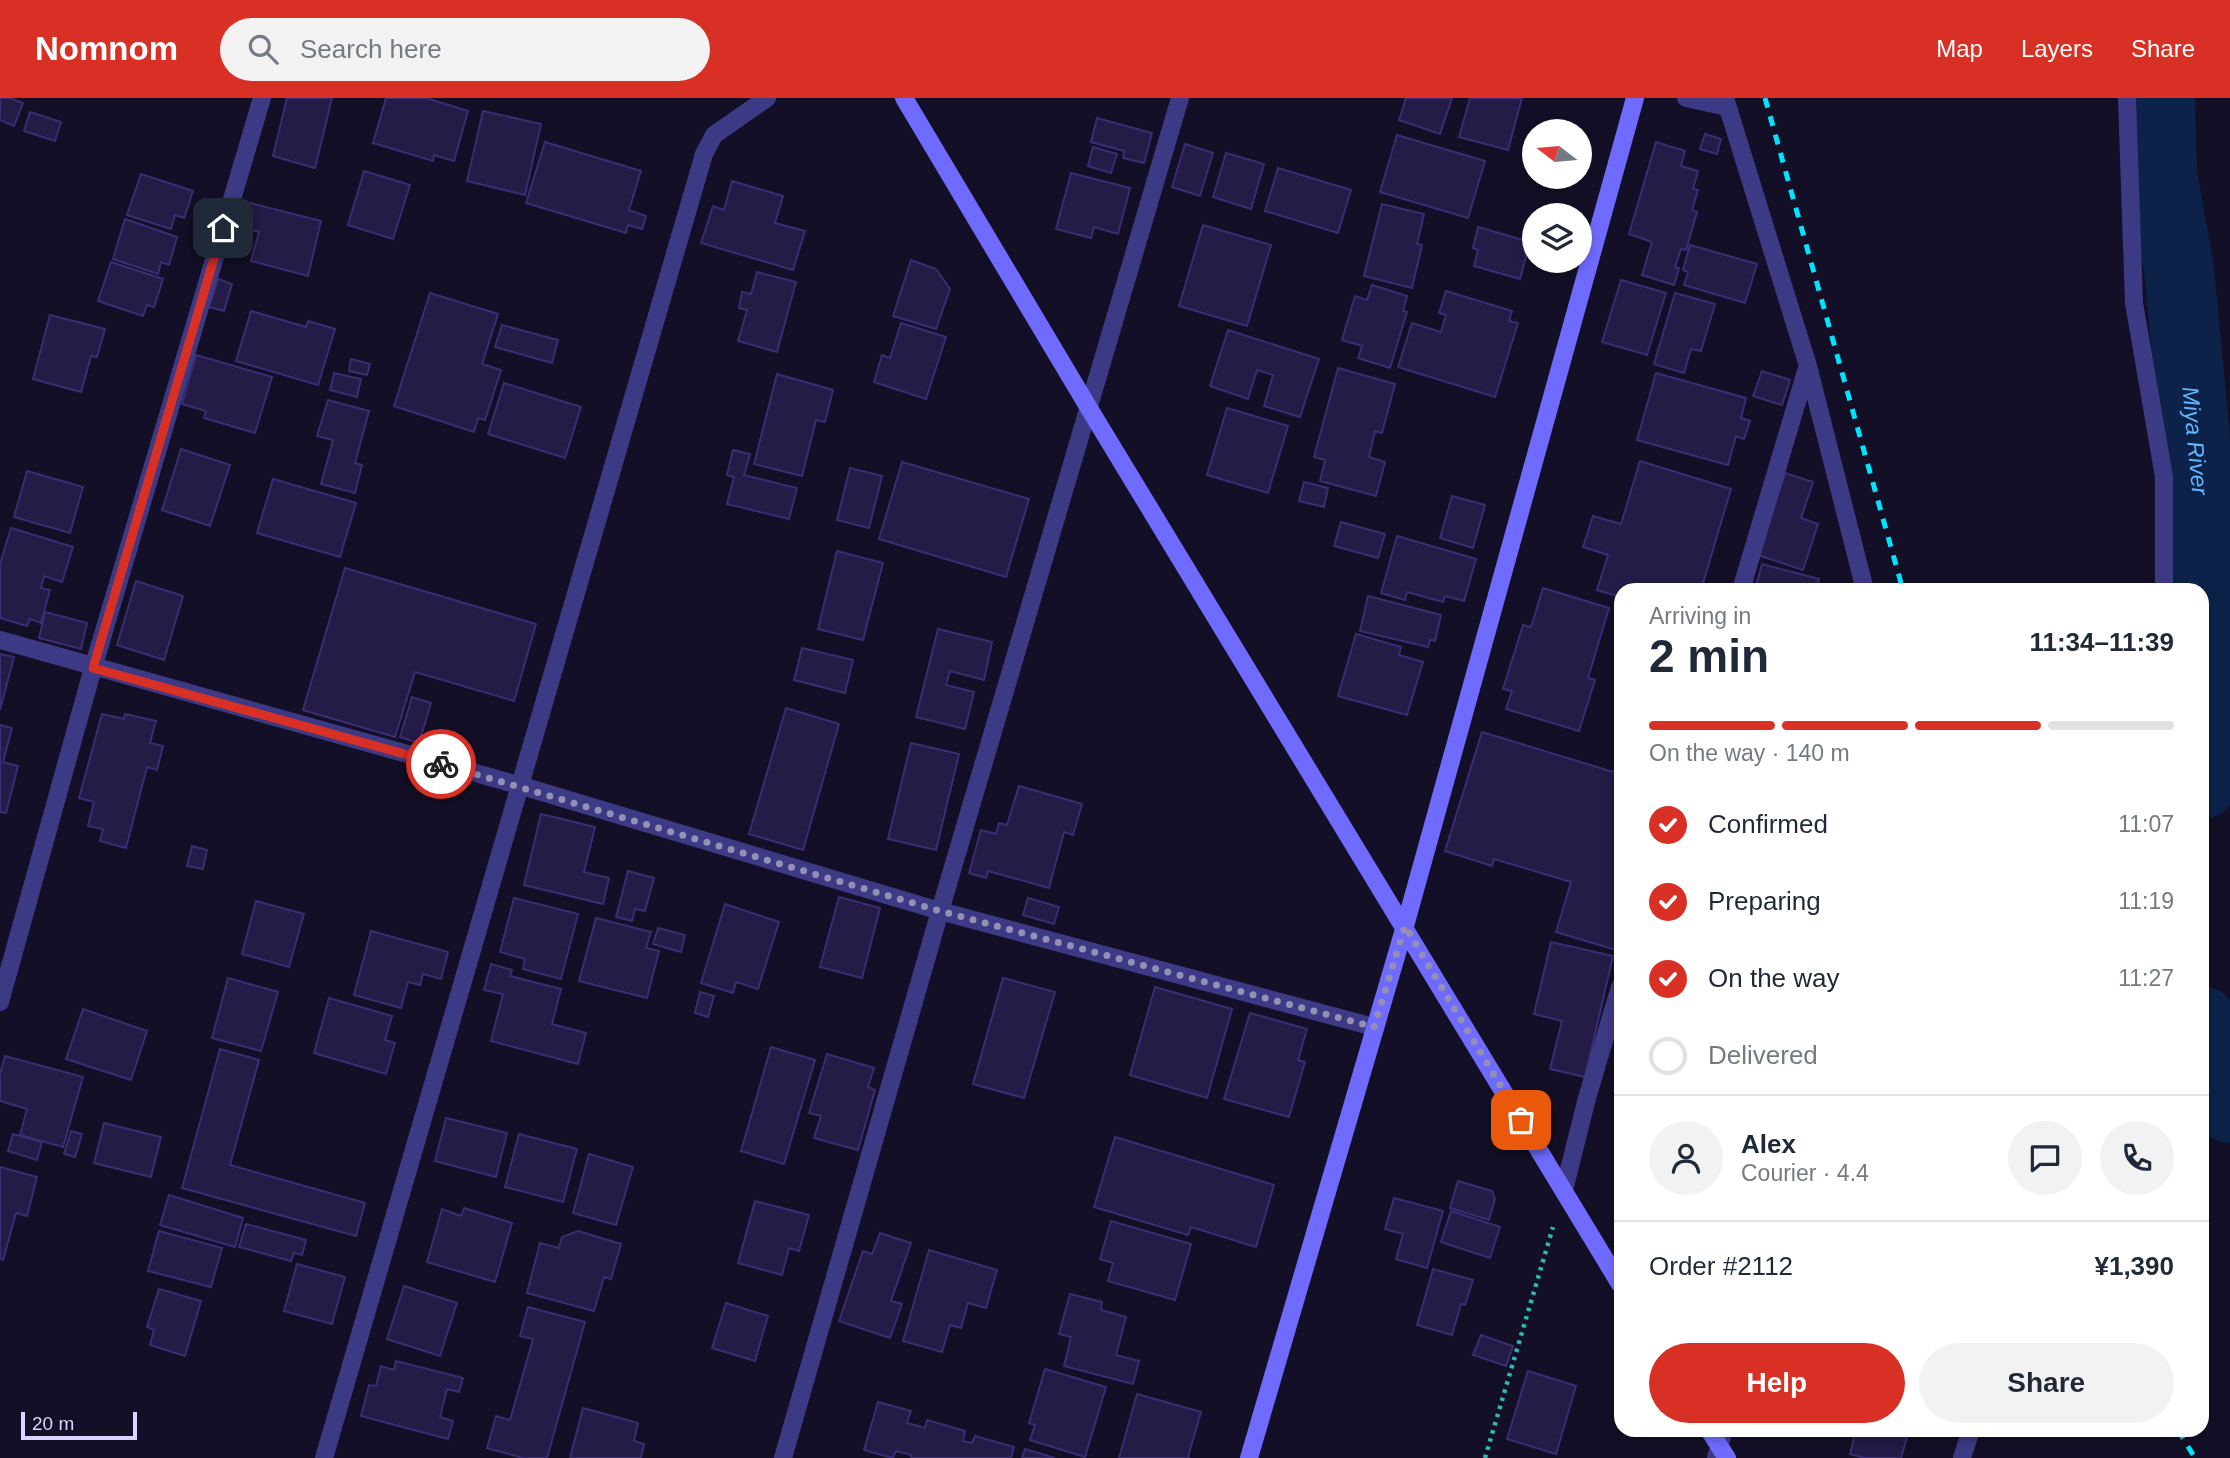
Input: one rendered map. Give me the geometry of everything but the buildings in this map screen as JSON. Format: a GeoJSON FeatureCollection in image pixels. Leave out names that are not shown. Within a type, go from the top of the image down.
{"type":"FeatureCollection","features":[{"type":"Feature","properties":{"kind":"street"},"geometry":{"type":"LineString","coordinates":[[0,1002],[93,668],[262,98]]}},
{"type":"Feature","properties":{"kind":"street"},"geometry":{"type":"LineString","coordinates":[[324,1458],[704,154],[714,135],[768,98]]}},
{"type":"Feature","properties":{"kind":"street"},"geometry":{"type":"LineString","coordinates":[[904,98],[1614,1274]]}},
{"type":"Feature","properties":{"kind":"street"},"geometry":{"type":"LineString","coordinates":[[783,1458],[940,911],[1180,98]]}},
{"type":"Feature","properties":{"kind":"street"},"geometry":{"type":"LineString","coordinates":[[1249,1458],[1405,926],[1635,98]]}},
{"type":"Feature","properties":{"kind":"street"},"geometry":{"type":"LineString","coordinates":[[1686,98],[1726,102],[1808,366],[1863,583]]}},
{"type":"Feature","properties":{"kind":"street"},"geometry":{"type":"LineString","coordinates":[[2127,98],[2134,303],[2165,477],[2164,583]]}},
{"type":"Feature","properties":{"kind":"street"},"geometry":{"type":"LineString","coordinates":[[1743,583],[1808,366]]}},
{"type":"Feature","properties":{"kind":"street"},"geometry":{"type":"LineString","coordinates":[[0,640],[522,786],[940,911],[1374,1027]]}},
{"type":"Feature","properties":{"kind":"street"},"geometry":{"type":"LineString","coordinates":[[1563,1190],[1614,1007]]}},
{"type":"Feature","properties":{"kind":"street"},"geometry":{"type":"LineString","coordinates":[[1962,1458],[1969,1437]]}},
{"type":"Feature","properties":{"kind":"path"},"geometry":{"type":"LineString","coordinates":[[1485,1458],[1563,1190]]}},
{"type":"Feature","properties":{"kind":"waterway","name":"Miya River"},"geometry":{"type":"LineString","coordinates":[[2160,98],[2162,174],[2179,269],[2209,583]]}},
{"type":"Feature","properties":{"kind":"waterway","name":"Miya River"},"geometry":{"type":"LineString","coordinates":[[2209,586],[2214,639],[2209,699]]}},
{"type":"Feature","properties":{"kind":"waterway","name":"Miya River"},"geometry":{"type":"LineString","coordinates":[[2209,1043],[2230,1108]]}},
{"type":"Feature","properties":{"kind":"railway"},"geometry":{"type":"LineString","coordinates":[[1765,98],[1901,583]]}},
{"type":"Feature","properties":{"kind":"railway"},"geometry":{"type":"LineString","coordinates":[[2182,1437],[2195,1458]]}},
{"type":"Feature","properties":{"kind":"way so far"},"geometry":{"type":"LineString","coordinates":[[441,764],[940,911],[1374,1027],[1405,926],[1521,1120]]}},
{"type":"Feature","properties":{"kind":"route"},"geometry":{"type":"LineString","coordinates":[[223,228],[93,668],[441,764]]}}]}
